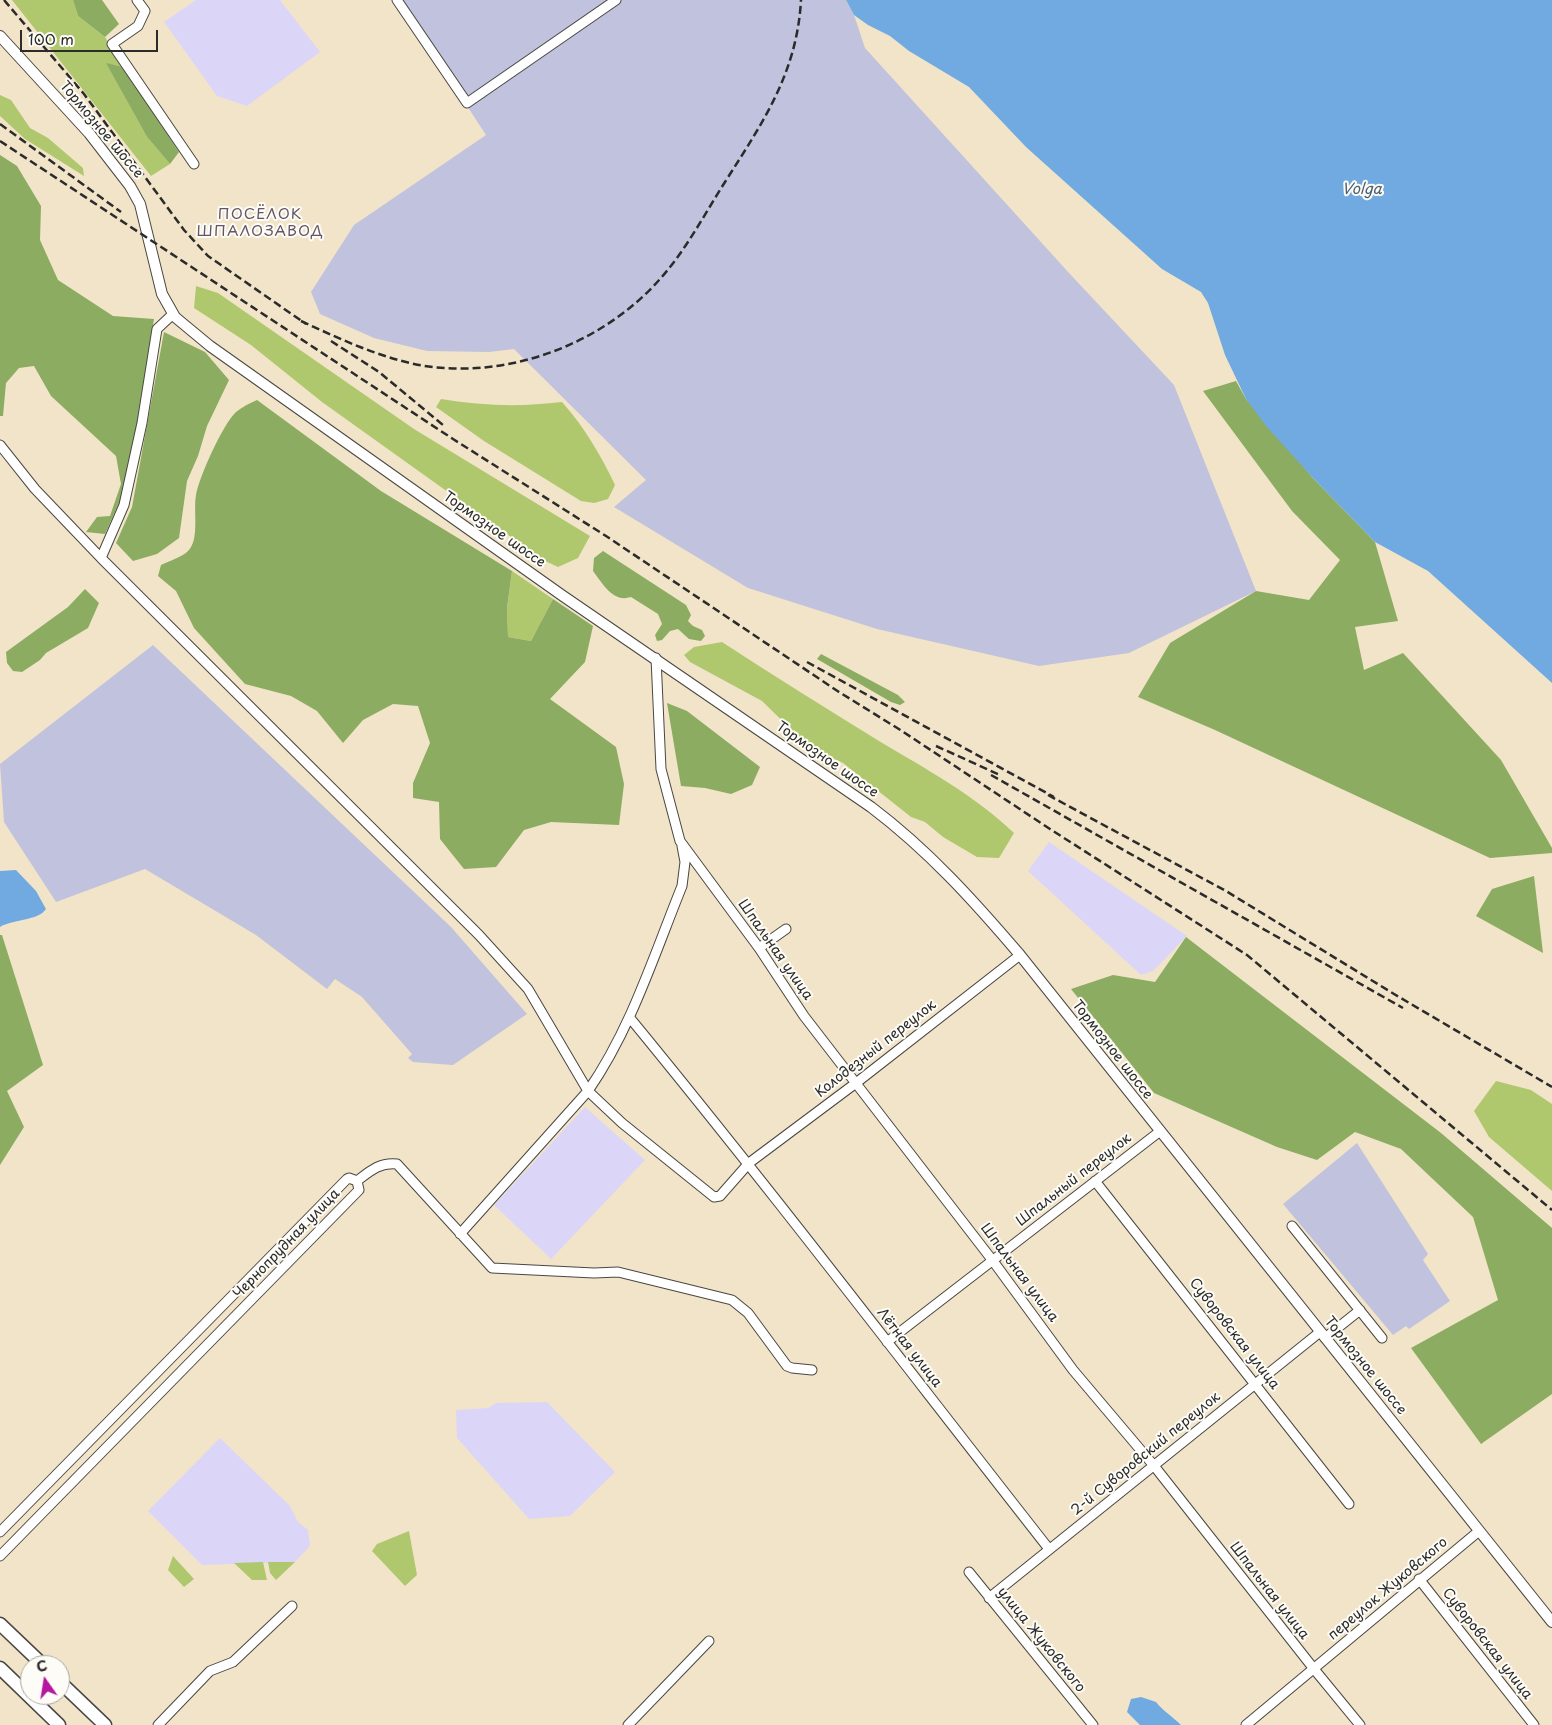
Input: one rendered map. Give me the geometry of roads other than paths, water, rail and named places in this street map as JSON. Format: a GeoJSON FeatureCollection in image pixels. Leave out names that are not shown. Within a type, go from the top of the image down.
{"type":"FeatureCollection","features":[{"type":"Feature","properties":{"kind":"main road"},"geometry":{"type":"LineString","coordinates":[[0,1624],[33,1655]]}},
{"type":"Feature","properties":{"kind":"main road"},"geometry":{"type":"LineString","coordinates":[[0,1668],[59,1725]]}},
{"type":"Feature","properties":{"kind":"main road"},"geometry":{"type":"LineString","coordinates":[[70,1692],[105,1725]]}},
{"type":"Feature","properties":{"kind":"street"},"geometry":{"type":"LineString","coordinates":[[137,0],[145,11],[138,26],[112,44],[194,164]]}},
{"type":"Feature","properties":{"kind":"street"},"geometry":{"type":"LineString","coordinates":[[397,0],[467,103],[616,0]]}},
{"type":"Feature","properties":{"kind":"street","name":"Тормозное шоссе"},"geometry":{"type":"LineString","coordinates":[[0,36],[89,134],[135,193],[147,230],[162,294],[173,314],[210,346],[566,598],[656,658],[898,827],[952,877],[1020,955],[1159,1132],[1552,1622]]}},
{"type":"Feature","properties":{"kind":"street"},"geometry":{"type":"LineString","coordinates":[[101,558],[124,505],[142,423],[157,329],[173,314]]}},
{"type":"Feature","properties":{"kind":"street"},"geometry":{"type":"LineString","coordinates":[[0,445],[35,489],[101,558],[479,935],[528,989],[588,1091]]}},
{"type":"Feature","properties":{"kind":"street","name":"Шпальная улица"},"geometry":{"type":"LineString","coordinates":[[656,658],[661,769],[680,841],[758,948],[804,1016],[993,1261],[1073,1370],[1155,1467],[1360,1725]]}},
{"type":"Feature","properties":{"kind":"street"},"geometry":{"type":"LineString","coordinates":[[460,1234],[588,1091],[606,1066],[630,1018],[682,886],[685,862],[680,841]]}},
{"type":"Feature","properties":{"kind":"street"},"geometry":{"type":"LineString","coordinates":[[758,948],[786,929]]}},
{"type":"Feature","properties":{"kind":"street","name":"Колодезный переулок"},"geometry":{"type":"LineString","coordinates":[[588,1091],[622,1123],[714,1197],[720,1196],[749,1163],[856,1083],[1020,955]]}},
{"type":"Feature","properties":{"kind":"street","name":"Лётная улица"},"geometry":{"type":"LineString","coordinates":[[630,1018],[749,1163],[1049,1549]]}},
{"type":"Feature","properties":{"kind":"street","name":"Шпальный переулок"},"geometry":{"type":"LineString","coordinates":[[887,1342],[1159,1132]]}},
{"type":"Feature","properties":{"kind":"street"},"geometry":{"type":"LineString","coordinates":[[357,1182],[373,1168],[385,1164],[397,1164],[492,1268],[594,1273],[618,1272],[732,1300],[748,1313],[787,1366],[812,1370]]}},
{"type":"Feature","properties":{"kind":"street","name":"Чернопрудная улица"},"geometry":{"type":"LineString","coordinates":[[0,1532],[347,1179],[351,1178],[357,1182],[358,1190],[0,1556]]}},
{"type":"Feature","properties":{"kind":"street","name":"Суворовская улица"},"geometry":{"type":"LineString","coordinates":[[1095,1181],[1349,1504]]}},
{"type":"Feature","properties":{"kind":"street"},"geometry":{"type":"LineString","coordinates":[[1292,1226],[1382,1338]]}},
{"type":"Feature","properties":{"kind":"street","name":"2-й Суворовский переулок"},"geometry":{"type":"LineString","coordinates":[[989,1598],[1155,1467],[1256,1384],[1322,1335],[1360,1310]]}},
{"type":"Feature","properties":{"kind":"street","name":"переулок Жуковского"},"geometry":{"type":"LineString","coordinates":[[1246,1725],[1419,1579],[1479,1531]]}},
{"type":"Feature","properties":{"kind":"street","name":"улица Жуковского"},"geometry":{"type":"LineString","coordinates":[[969,1572],[1092,1725]]}},
{"type":"Feature","properties":{"kind":"street","name":"Суворовская улица"},"geometry":{"type":"LineString","coordinates":[[1419,1579],[1534,1725]]}},
{"type":"Feature","properties":{"kind":"street"},"geometry":{"type":"LineString","coordinates":[[158,1725],[210,1671],[233,1662],[292,1606]]}},
{"type":"Feature","properties":{"kind":"street"},"geometry":{"type":"LineString","coordinates":[[628,1725],[709,1641]]}},
{"type":"Feature","properties":{"kind":"water","name":"Volga"},"geometry":{"type":"Polygon","coordinates":[[[846,0],[1552,0],[1552,683],[1428,571],[1375,542],[1266,426],[1246,399],[1225,355],[1208,303],[1201,292],[1162,269],[1026,147],[969,87],[909,51],[890,36],[868,25],[854,15],[846,0]]]}},
{"type":"Feature","properties":{"kind":"water"},"geometry":{"type":"Polygon","coordinates":[[[16,870],[36,891],[46,909],[37,916],[0,927],[0,871],[16,870]]]}},
{"type":"Feature","properties":{"kind":"water"},"geometry":{"type":"Polygon","coordinates":[[[1141,1697],[1156,1702],[1181,1725],[1140,1725],[1127,1712],[1131,1699],[1141,1697]]]}},
{"type":"Feature","properties":{"kind":"railway"},"geometry":{"type":"LineString","coordinates":[[4,0],[84,94],[184,230],[208,256],[306,324]]}},
{"type":"Feature","properties":{"kind":"railway"},"geometry":{"type":"LineString","coordinates":[[301,321],[342,340],[385,356],[414,364],[447,368],[481,368],[515,363],[548,353],[579,340],[609,323],[636,303],[669,268],[694,232],[752,139],[776,96],[785,74],[793,51],[801,0]]}},
{"type":"Feature","properties":{"kind":"railway"},"geometry":{"type":"LineString","coordinates":[[0,124],[121,212]]}},
{"type":"Feature","properties":{"kind":"railway"},"geometry":{"type":"LineString","coordinates":[[0,141],[453,439],[606,536],[839,692],[1247,955],[1552,1210]]}},
{"type":"Feature","properties":{"kind":"railway"},"geometry":{"type":"LineString","coordinates":[[331,341],[379,372],[443,425]]}},
{"type":"Feature","properties":{"kind":"railway"},"geometry":{"type":"LineString","coordinates":[[807,662],[1054,797]]}},
{"type":"Feature","properties":{"kind":"railway"},"geometry":{"type":"LineString","coordinates":[[936,746],[1000,775]]}},
{"type":"Feature","properties":{"kind":"railway"},"geometry":{"type":"LineString","coordinates":[[991,775],[1403,1008]]}},
{"type":"Feature","properties":{"kind":"railway"},"geometry":{"type":"LineString","coordinates":[[1048,795],[1226,891],[1394,994],[1552,1087]]}},
{"type":"Feature","properties":{"kind":"district","name":"ПОСЁЛОК ШПАЛОЗАВОД"},"geometry":{"type":"Point","coordinates":[260,224]}}]}
